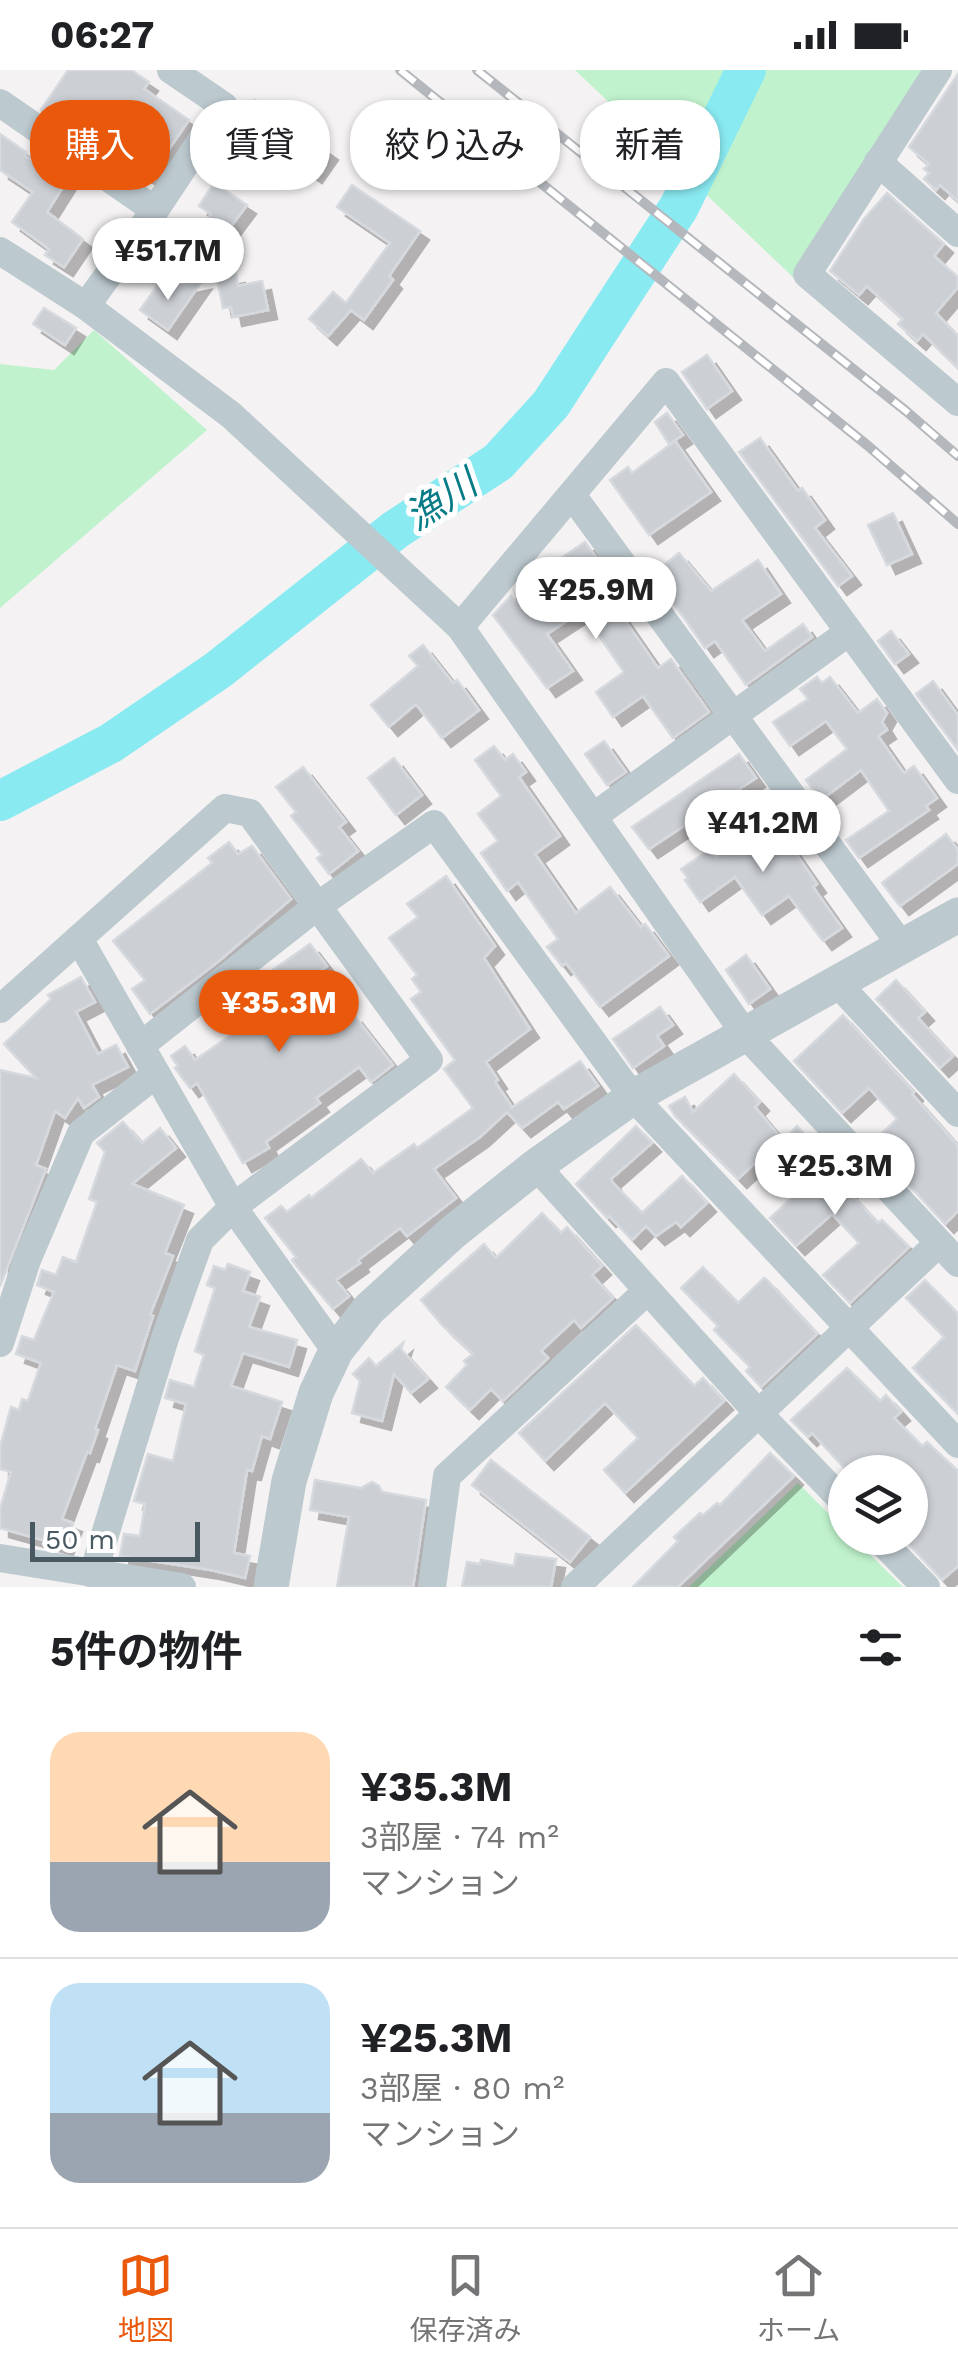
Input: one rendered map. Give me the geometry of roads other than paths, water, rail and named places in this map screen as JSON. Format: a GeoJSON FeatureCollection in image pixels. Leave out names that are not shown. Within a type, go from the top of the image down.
{"type":"FeatureCollection","features":[{"type":"Feature","properties":{"kind":"street"},"geometry":{"type":"LineString","coordinates":[[86,306],[156,210],[224,106],[171,70]]}},
{"type":"Feature","properties":{"kind":"street"},"geometry":{"type":"LineString","coordinates":[[938,70],[807,274],[958,402]]}},
{"type":"Feature","properties":{"kind":"street"},"geometry":{"type":"LineString","coordinates":[[0,104],[156,210]]}},
{"type":"Feature","properties":{"kind":"street"},"geometry":{"type":"LineString","coordinates":[[878,162],[958,233]]}},
{"type":"Feature","properties":{"kind":"street"},"geometry":{"type":"LineString","coordinates":[[0,250],[86,306],[231,415],[460,627],[745,1034],[948,1253],[848,1329],[575,1587]]}},
{"type":"Feature","properties":{"kind":"street"},"geometry":{"type":"LineString","coordinates":[[460,627],[666,382],[958,780]]}},
{"type":"Feature","properties":{"kind":"street"},"geometry":{"type":"LineString","coordinates":[[572,494],[901,945]]}},
{"type":"Feature","properties":{"kind":"street"},"geometry":{"type":"LineString","coordinates":[[594,816],[849,632]]}},
{"type":"Feature","properties":{"kind":"street"},"geometry":{"type":"LineString","coordinates":[[0,1009],[225,808],[250,814],[429,1060],[233,1207],[200,1240],[165,1338],[93,1574]]}},
{"type":"Feature","properties":{"kind":"street"},"geometry":{"type":"LineString","coordinates":[[140,1046],[316,907],[434,824],[633,1097],[958,1444]]}},
{"type":"Feature","properties":{"kind":"street"},"geometry":{"type":"LineString","coordinates":[[271,1587],[288,1480],[316,1392],[336,1351],[381,1298],[536,1166],[633,1097],[958,915]]}},
{"type":"Feature","properties":{"kind":"street"},"geometry":{"type":"LineString","coordinates":[[79,938],[233,1207],[336,1351]]}},
{"type":"Feature","properties":{"kind":"street"},"geometry":{"type":"LineString","coordinates":[[837,983],[958,1114]]}},
{"type":"Feature","properties":{"kind":"street"},"geometry":{"type":"LineString","coordinates":[[0,1343],[27,1260],[81,1133],[156,1074]]}},
{"type":"Feature","properties":{"kind":"street"},"geometry":{"type":"LineString","coordinates":[[536,1166],[828,1485]]}},
{"type":"Feature","properties":{"kind":"street"},"geometry":{"type":"LineString","coordinates":[[432,1587],[447,1476],[647,1291]]}},
{"type":"Feature","properties":{"kind":"street"},"geometry":{"type":"LineString","coordinates":[[895,1555],[926,1587]]}},
{"type":"Feature","properties":{"kind":"street"},"geometry":{"type":"LineString","coordinates":[[0,1558],[182,1587]]}},
{"type":"Feature","properties":{"kind":"waterway","name":"漁川"},"geometry":{"type":"LineString","coordinates":[[0,801],[111,743],[218,670],[395,530],[498,462],[551,404],[679,207],[746,70]]}},
{"type":"Feature","properties":{"kind":"railway"},"geometry":{"type":"LineString","coordinates":[[400,70],[867,445],[958,524]]}},
{"type":"Feature","properties":{"kind":"railway"},"geometry":{"type":"LineString","coordinates":[[477,70],[958,456]]}}]}
